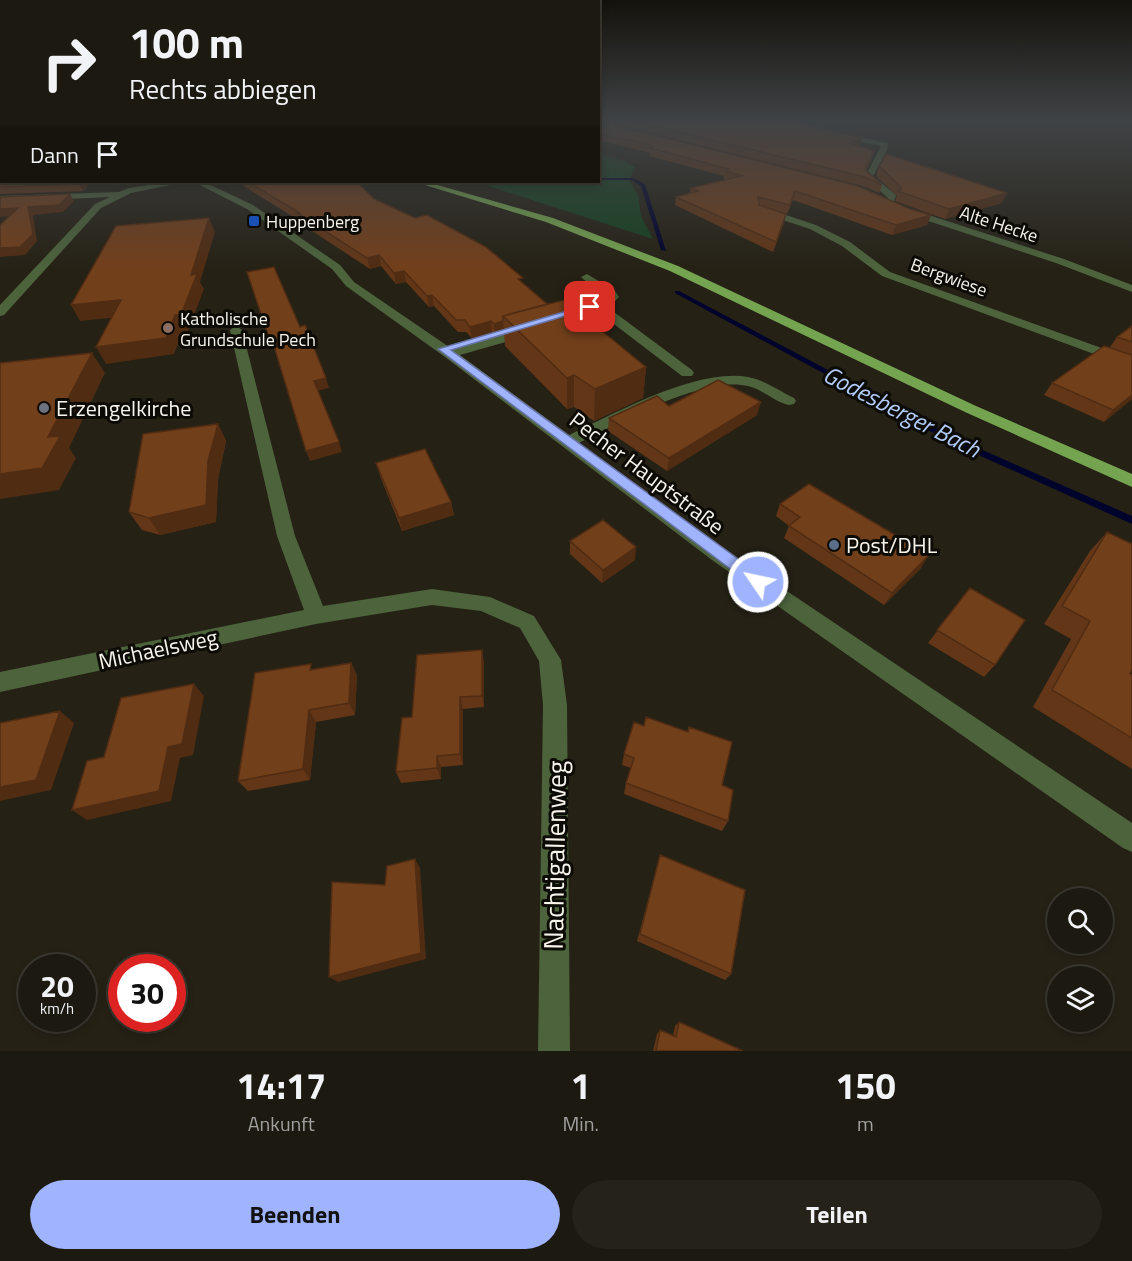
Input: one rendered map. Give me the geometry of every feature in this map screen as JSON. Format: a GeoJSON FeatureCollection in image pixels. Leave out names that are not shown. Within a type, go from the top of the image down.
{"type":"FeatureCollection","features":[{"type":"Feature","properties":{"kind":"main road"},"geometry":{"type":"LineString","coordinates":[[423,183],[540,216],[692,275],[941,395],[1132,481]]}},
{"type":"Feature","properties":{"kind":"street","name":"Alte Hecke"},"geometry":{"type":"LineString","coordinates":[[870,171],[869,177],[893,197],[885,201],[911,213],[1060,261],[1132,289]]}},
{"type":"Feature","properties":{"kind":"street"},"geometry":{"type":"LineString","coordinates":[[0,199],[118,194],[176,183]]}},
{"type":"Feature","properties":{"kind":"street","name":"Pecher Hauptstraße"},"geometry":{"type":"LineString","coordinates":[[200,183],[250,207],[336,267],[351,284],[447,351],[719,555],[1132,839]]}},
{"type":"Feature","properties":{"kind":"street"},"geometry":{"type":"LineString","coordinates":[[0,312],[98,206],[118,194]]}},
{"type":"Feature","properties":{"kind":"street","name":"Bergwiese"},"geometry":{"type":"LineString","coordinates":[[761,210],[813,227],[846,244],[886,274],[1132,364]]}},
{"type":"Feature","properties":{"kind":"street"},"geometry":{"type":"LineString","coordinates":[[447,351],[544,324],[608,302],[613,297],[611,293],[587,277]]}},
{"type":"Feature","properties":{"kind":"street"},"geometry":{"type":"LineString","coordinates":[[544,324],[592,314],[610,315],[687,373]]}},
{"type":"Feature","properties":{"kind":"street"},"geometry":{"type":"LineString","coordinates":[[236,330],[286,536],[316,616]]}},
{"type":"Feature","properties":{"kind":"street"},"geometry":{"type":"LineString","coordinates":[[568,442],[662,399],[725,380],[747,381],[789,401]]}},
{"type":"Feature","properties":{"kind":"street","name":"Michaelsweg"},"geometry":{"type":"LineString","coordinates":[[0,682],[316,616],[432,597],[483,603],[527,622],[550,660]]}},
{"type":"Feature","properties":{"kind":"street","name":"Nachtigallenweg"},"geometry":{"type":"LineString","coordinates":[[550,660],[555,705],[554,1051]]}},
{"type":"Feature","properties":{"kind":"green space"},"geometry":{"type":"Polygon","coordinates":[[[600,171],[633,171],[629,180],[638,195],[641,216],[653,239],[479,183],[600,183],[600,171]]]}},
{"type":"Feature","properties":{"kind":"building"},"geometry":{"type":"Polygon","coordinates":[[[725,171],[798,171],[858,186],[910,209],[931,215],[896,225],[795,191],[790,205],[758,197],[759,205],[786,214],[776,242],[676,197],[698,191],[691,188],[742,176],[725,171]]]}},
{"type":"Feature","properties":{"kind":"building"},"geometry":{"type":"Polygon","coordinates":[[[840,171],[867,171],[882,185],[865,177],[840,171]]]}},
{"type":"Feature","properties":{"kind":"building"},"geometry":{"type":"Polygon","coordinates":[[[884,171],[939,171],[1007,193],[949,209],[898,191],[901,187],[884,171]]]}},
{"type":"Feature","properties":{"kind":"building"},"geometry":{"type":"Polygon","coordinates":[[[0,183],[80,183],[79,184],[0,187],[0,183]]]}},
{"type":"Feature","properties":{"kind":"building"},"geometry":{"type":"Polygon","coordinates":[[[250,183],[358,183],[374,199],[415,218],[427,215],[486,247],[523,278],[518,279],[547,304],[503,316],[503,321],[494,324],[491,321],[470,327],[465,320],[456,320],[432,295],[427,296],[404,271],[394,273],[379,255],[367,258],[297,213],[300,213],[250,183]]]}},
{"type":"Feature","properties":{"kind":"building"},"geometry":{"type":"Polygon","coordinates":[[[70,194],[59,205],[28,207],[33,234],[20,247],[0,248],[0,225],[18,208],[0,209],[0,197],[70,194]]]}},
{"type":"Feature","properties":{"kind":"building"},"geometry":{"type":"Polygon","coordinates":[[[209,218],[191,275],[197,274],[181,315],[175,315],[166,338],[96,347],[121,300],[71,305],[116,226],[209,218]]]}},
{"type":"Feature","properties":{"kind":"building"},"geometry":{"type":"Polygon","coordinates":[[[274,267],[300,327],[305,325],[326,378],[314,381],[339,442],[306,451],[273,343],[271,344],[247,272],[274,267]]]}},
{"type":"Feature","properties":{"kind":"building"},"geometry":{"type":"Polygon","coordinates":[[[564,300],[646,367],[595,389],[574,375],[567,378],[503,316],[564,300]]]}},
{"type":"Feature","properties":{"kind":"building"},"geometry":{"type":"Polygon","coordinates":[[[1132,326],[1132,342],[1117,337],[1132,326]]]}},
{"type":"Feature","properties":{"kind":"building"},"geometry":{"type":"Polygon","coordinates":[[[1104,346],[1132,355],[1132,395],[1113,410],[1052,383],[1104,346]]]}},
{"type":"Feature","properties":{"kind":"building"},"geometry":{"type":"Polygon","coordinates":[[[92,353],[48,437],[60,436],[42,468],[0,474],[0,363],[92,353]]]}},
{"type":"Feature","properties":{"kind":"building"},"geometry":{"type":"Polygon","coordinates":[[[718,380],[761,402],[669,458],[609,418],[657,396],[669,406],[718,380]]]}},
{"type":"Feature","properties":{"kind":"building"},"geometry":{"type":"Polygon","coordinates":[[[218,424],[208,461],[206,505],[149,518],[129,512],[143,434],[218,424]]]}},
{"type":"Feature","properties":{"kind":"building"},"geometry":{"type":"Polygon","coordinates":[[[425,449],[451,502],[399,518],[376,463],[425,449]]]}},
{"type":"Feature","properties":{"kind":"building"},"geometry":{"type":"Polygon","coordinates":[[[809,484],[929,555],[892,593],[789,526],[800,517],[780,504],[809,484]]]}},
{"type":"Feature","properties":{"kind":"building"},"geometry":{"type":"Polygon","coordinates":[[[603,520],[636,547],[603,570],[570,541],[603,520]]]}},
{"type":"Feature","properties":{"kind":"building"},"geometry":{"type":"Polygon","coordinates":[[[1107,532],[1132,544],[1132,669],[1130,674],[1132,675],[1132,738],[1052,690],[1090,621],[1062,606],[1107,532]]]}},
{"type":"Feature","properties":{"kind":"building"},"geometry":{"type":"Polygon","coordinates":[[[970,588],[1025,620],[995,665],[937,630],[970,588]]]}},
{"type":"Feature","properties":{"kind":"building"},"geometry":{"type":"Polygon","coordinates":[[[482,650],[482,696],[460,697],[460,754],[437,756],[437,768],[396,772],[402,718],[412,717],[417,655],[482,650]]]}},
{"type":"Feature","properties":{"kind":"building"},"geometry":{"type":"Polygon","coordinates":[[[351,663],[349,703],[309,710],[303,769],[238,781],[255,673],[311,664],[310,670],[351,663]]]}},
{"type":"Feature","properties":{"kind":"building"},"geometry":{"type":"Polygon","coordinates":[[[194,684],[182,744],[168,747],[159,791],[72,810],[87,761],[104,757],[121,698],[194,684]]]}},
{"type":"Feature","properties":{"kind":"building"},"geometry":{"type":"Polygon","coordinates":[[[60,711],[36,780],[0,787],[0,723],[60,711]]]}},
{"type":"Feature","properties":{"kind":"building"},"geometry":{"type":"Polygon","coordinates":[[[646,717],[688,732],[689,727],[732,742],[722,785],[733,790],[728,821],[626,783],[634,758],[624,754],[634,722],[644,726],[646,717]]]}},
{"type":"Feature","properties":{"kind":"building"},"geometry":{"type":"Polygon","coordinates":[[[660,855],[745,890],[731,974],[640,934],[660,855]]]}},
{"type":"Feature","properties":{"kind":"building"},"geometry":{"type":"Polygon","coordinates":[[[415,859],[421,953],[329,977],[332,882],[385,885],[387,866],[415,859]]]}},
{"type":"Feature","properties":{"kind":"building"},"geometry":{"type":"Polygon","coordinates":[[[679,1022],[743,1051],[656,1051],[660,1030],[676,1037],[679,1022]]]}},
{"type":"Feature","properties":{"kind":"waterway","name":"Godesberger Bach"},"geometry":{"type":"LineString","coordinates":[[600,179],[633,179],[643,185],[664,250]]}},
{"type":"Feature","properties":{"kind":"waterway","name":"Godesberger Bach"},"geometry":{"type":"LineString","coordinates":[[677,292],[957,442],[1132,520]]}},
{"type":"Feature","properties":{"kind":"place","name":"Huppenberg"},"geometry":{"type":"Point","coordinates":[254,221]}},
{"type":"Feature","properties":{"kind":"place","name":"Katholische Grundschule Pech"},"geometry":{"type":"Point","coordinates":[168,328]}},
{"type":"Feature","properties":{"kind":"place","name":"Erzengelkirche"},"geometry":{"type":"Point","coordinates":[44,408]}},
{"type":"Feature","properties":{"kind":"place","name":"Post/DHL"},"geometry":{"type":"Point","coordinates":[834,545]}},
{"type":"Feature","properties":{"kind":"route"},"geometry":{"type":"LineString","coordinates":[[590,307],[443,349],[758,582]]}}]}
